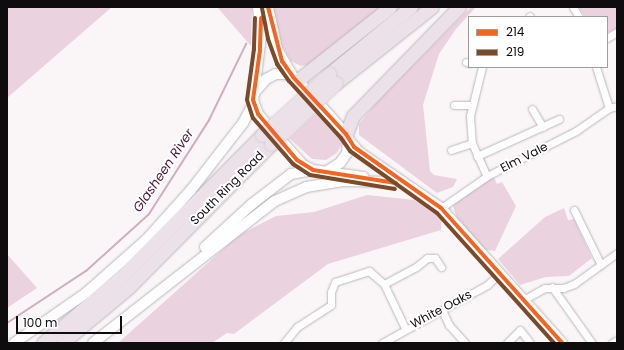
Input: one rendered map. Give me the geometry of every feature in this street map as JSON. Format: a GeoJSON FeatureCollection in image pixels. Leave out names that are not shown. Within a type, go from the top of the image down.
{"type":"FeatureCollection","features":[{"type":"Feature","properties":{"kind":"highway"},"geometry":{"type":"LineString","coordinates":[[295,78],[390,7]]}},
{"type":"Feature","properties":{"kind":"highway","name":"South Ring Road"},"geometry":{"type":"LineString","coordinates":[[43,343],[120,278],[267,139],[411,7]]}},
{"type":"Feature","properties":{"kind":"highway","name":"South Ring Road"},"geometry":{"type":"LineString","coordinates":[[332,79],[432,7]]}},
{"type":"Feature","properties":{"kind":"highway"},"geometry":{"type":"LineString","coordinates":[[347,137],[353,116],[459,7]]}},
{"type":"Feature","properties":{"kind":"highway","name":"South Ring Road"},"geometry":{"type":"LineString","coordinates":[[62,343],[129,287],[267,139]]}},
{"type":"Feature","properties":{"kind":"main road"},"geometry":{"type":"LineString","coordinates":[[14,343],[86,293],[146,240],[192,190],[243,123],[253,104],[261,36],[258,7]]}},
{"type":"Feature","properties":{"kind":"main road"},"geometry":{"type":"LineString","coordinates":[[268,7],[277,49],[295,78],[359,152],[441,208],[562,343]]}},
{"type":"Feature","properties":{"kind":"main road"},"geometry":{"type":"LineString","coordinates":[[254,93],[266,79],[276,74],[295,78]]}},
{"type":"Feature","properties":{"kind":"main road"},"geometry":{"type":"LineString","coordinates":[[253,104],[297,160],[313,170]]}},
{"type":"Feature","properties":{"kind":"main road"},"geometry":{"type":"LineString","coordinates":[[327,171],[343,158],[347,137]]}},
{"type":"Feature","properties":{"kind":"main road"},"geometry":{"type":"LineString","coordinates":[[174,277],[252,204],[292,174],[313,170],[327,171],[408,185]]}},
{"type":"Feature","properties":{"kind":"main road"},"geometry":{"type":"LineString","coordinates":[[93,343],[174,277],[276,201],[306,188],[342,181],[392,182]]}},
{"type":"Feature","properties":{"kind":"street"},"geometry":{"type":"LineString","coordinates":[[573,7],[578,16]]}},
{"type":"Feature","properties":{"kind":"street"},"geometry":{"type":"LineString","coordinates":[[608,37],[617,32]]}},
{"type":"Feature","properties":{"kind":"street"},"geometry":{"type":"LineString","coordinates":[[480,68],[471,105],[472,144],[487,176]]}},
{"type":"Feature","properties":{"kind":"street"},"geometry":{"type":"LineString","coordinates":[[596,68],[609,108]]}},
{"type":"Feature","properties":{"kind":"street"},"geometry":{"type":"LineString","coordinates":[[454,105],[471,105]]}},
{"type":"Feature","properties":{"kind":"street","name":"Elm Vale"},"geometry":{"type":"LineString","coordinates":[[441,208],[487,176],[576,131],[609,108],[617,106]]}},
{"type":"Feature","properties":{"kind":"street"},"geometry":{"type":"LineString","coordinates":[[532,108],[543,127]]}},
{"type":"Feature","properties":{"kind":"street"},"geometry":{"type":"LineString","coordinates":[[477,156],[558,119]]}},
{"type":"Feature","properties":{"kind":"street"},"geometry":{"type":"LineString","coordinates":[[451,150],[472,144]]}},
{"type":"Feature","properties":{"kind":"street"},"geometry":{"type":"LineString","coordinates":[[574,210],[601,265]]}},
{"type":"Feature","properties":{"kind":"street"},"geometry":{"type":"LineString","coordinates":[[523,300],[534,292],[552,287],[574,284],[617,253]]}},
{"type":"Feature","properties":{"kind":"street"},"geometry":{"type":"LineString","coordinates":[[384,284],[416,267],[427,258],[435,258],[441,267]]}},
{"type":"Feature","properties":{"kind":"street"},"geometry":{"type":"LineString","coordinates":[[284,343],[297,327],[331,305],[331,292],[335,282],[369,271],[384,284],[405,328]]}},
{"type":"Feature","properties":{"kind":"street","name":"White Oaks"},"geometry":{"type":"LineString","coordinates":[[382,343],[405,328],[442,310],[487,284],[500,273]]}},
{"type":"Feature","properties":{"kind":"street"},"geometry":{"type":"LineString","coordinates":[[552,287],[592,343]]}},
{"type":"Feature","properties":{"kind":"street"},"geometry":{"type":"LineString","coordinates":[[442,310],[448,325],[465,343]]}},
{"type":"Feature","properties":{"kind":"street"},"geometry":{"type":"LineString","coordinates":[[507,343],[520,330],[530,343]]}},
{"type":"Feature","properties":{"kind":"street"},"geometry":{"type":"LineString","coordinates":[[612,343],[617,340]]}},
{"type":"Feature","properties":{"kind":"shaded area"},"geometry":{"type":"Polygon","coordinates":[[[7,7],[112,7],[7,98],[7,7]]]}},
{"type":"Feature","properties":{"kind":"shaded area"},"geometry":{"type":"Polygon","coordinates":[[[217,7],[252,7],[251,46],[217,7]]]}},
{"type":"Feature","properties":{"kind":"shaded area"},"geometry":{"type":"Polygon","coordinates":[[[273,7],[377,7],[380,10],[314,64],[301,66],[291,61],[282,45],[273,7]]]}},
{"type":"Feature","properties":{"kind":"shaded area"},"geometry":{"type":"Polygon","coordinates":[[[471,7],[476,7],[456,29],[439,54],[423,105],[430,171],[434,175],[457,179],[453,187],[437,193],[359,135],[359,124],[378,101],[471,7]]]}},
{"type":"Feature","properties":{"kind":"shaded area"},"geometry":{"type":"Polygon","coordinates":[[[579,7],[617,7],[617,28],[608,32],[608,16],[584,16],[579,7]]]}},
{"type":"Feature","properties":{"kind":"shaded area"},"geometry":{"type":"Polygon","coordinates":[[[317,112],[335,128],[342,143],[337,153],[326,160],[312,159],[289,138],[317,112]]]}},
{"type":"Feature","properties":{"kind":"shaded area"},"geometry":{"type":"Polygon","coordinates":[[[494,177],[497,184],[502,182],[516,206],[495,251],[485,250],[457,218],[452,203],[494,177]]]}},
{"type":"Feature","properties":{"kind":"shaded area"},"geometry":{"type":"Polygon","coordinates":[[[367,195],[414,200],[442,216],[441,230],[328,264],[234,334],[227,333],[212,343],[118,343],[239,235],[276,216],[314,212],[367,195]]]}},
{"type":"Feature","properties":{"kind":"shaded area"},"geometry":{"type":"Polygon","coordinates":[[[564,208],[568,220],[574,219],[592,258],[569,276],[546,277],[520,285],[498,259],[545,217],[564,208]]]}},
{"type":"Feature","properties":{"kind":"shaded area"},"geometry":{"type":"Polygon","coordinates":[[[7,254],[37,288],[7,308],[7,254]]]}},
{"type":"Feature","properties":{"kind":"waterway","name":"Glasheen River"},"geometry":{"type":"LineString","coordinates":[[7,323],[86,271],[149,214],[209,120],[246,44]]}},
{"type":"Feature","properties":{"kind":"transit line","name":"214"},"geometry":{"type":"LineString","coordinates":[[268,7],[282,61],[293,77],[346,134],[354,147],[441,208],[562,343]]}},
{"type":"Feature","properties":{"kind":"transit line","name":"219"},"geometry":{"type":"LineString","coordinates":[[262,8],[268,39],[277,64],[289,81],[341,138],[350,151],[437,213],[554,343]]}},
{"type":"Feature","properties":{"kind":"transit line","name":"219"},"geometry":{"type":"LineString","coordinates":[[255,18],[254,49],[247,100],[253,118],[293,164],[310,175],[395,189]]}},
{"type":"Feature","properties":{"kind":"transit line","name":"214"},"geometry":{"type":"LineString","coordinates":[[261,18],[260,50],[253,100],[258,114],[297,160],[313,170],[396,183]]}}]}
